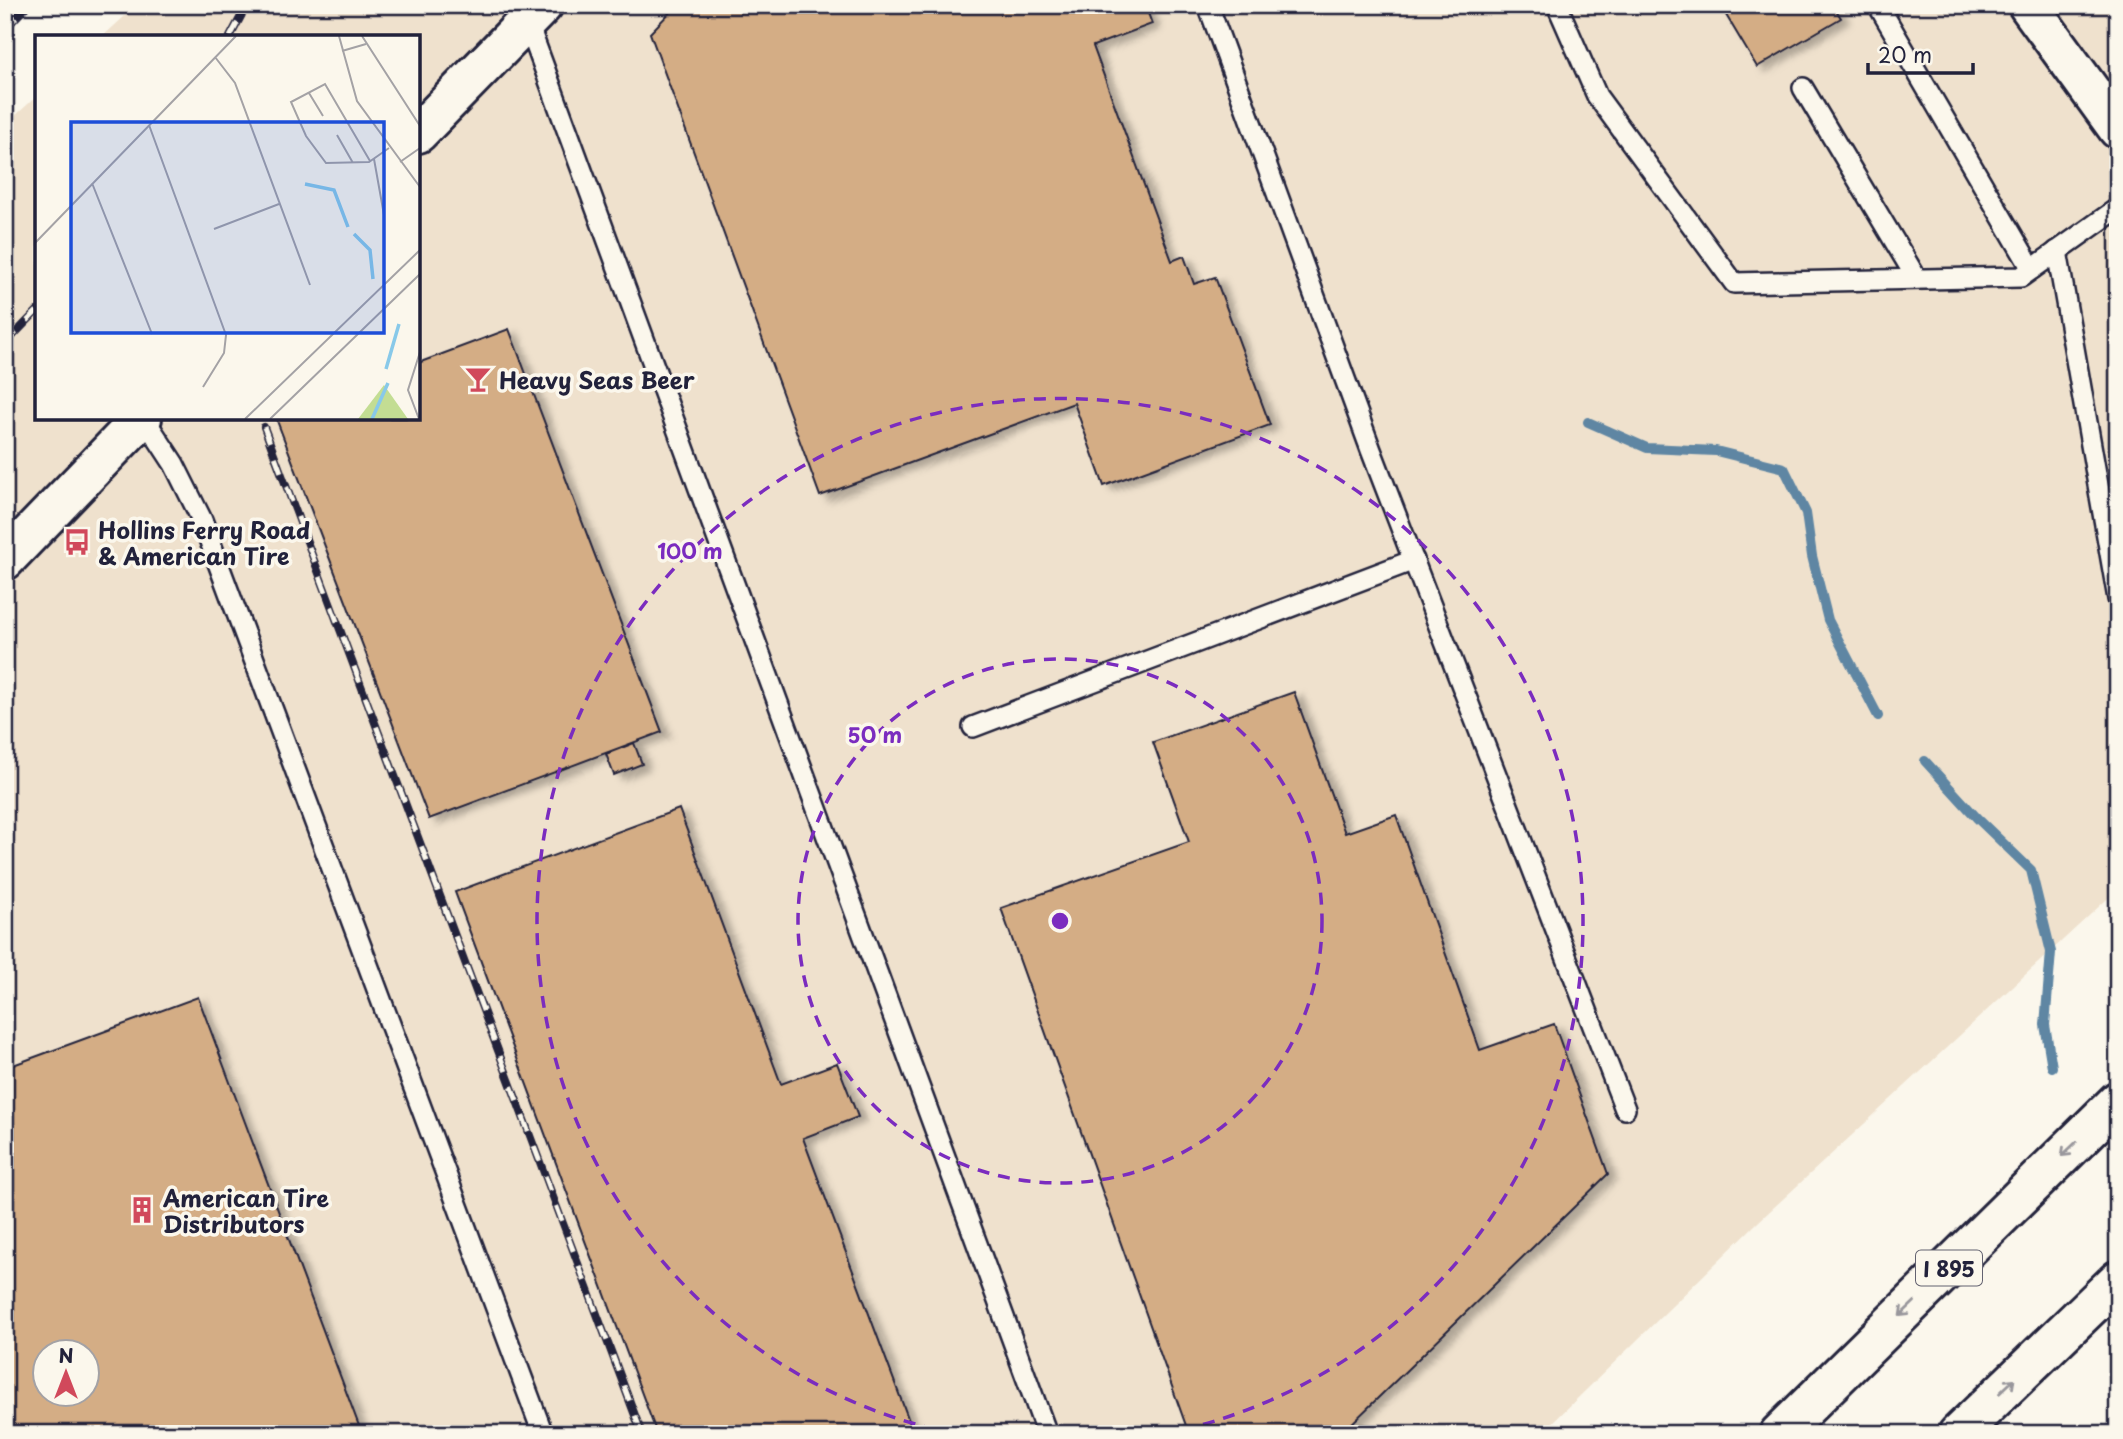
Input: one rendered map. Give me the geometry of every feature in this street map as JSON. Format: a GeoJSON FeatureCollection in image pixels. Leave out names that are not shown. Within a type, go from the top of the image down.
{"type":"FeatureCollection","features":[{"type":"Feature","properties":{"kind":"main road"},"geometry":{"type":"LineString","coordinates":[[2028,5],[2118,129]]}},
{"type":"Feature","properties":{"kind":"main road"},"geometry":{"type":"LineString","coordinates":[[420,131],[535,13]]}},
{"type":"Feature","properties":{"kind":"main road"},"geometry":{"type":"LineString","coordinates":[[5,560],[141,420]]}},
{"type":"Feature","properties":{"kind":"main road","name":"I 895"},"geometry":{"type":"LineString","coordinates":[[1779,1434],[2118,1101]]}},
{"type":"Feature","properties":{"kind":"main road"},"geometry":{"type":"LineString","coordinates":[[1958,1434],[2118,1280]]}},
{"type":"Feature","properties":{"kind":"lane"},"geometry":{"type":"LineString","coordinates":[[1208,5],[1413,560],[1625,1109]]}},
{"type":"Feature","properties":{"kind":"lane"},"geometry":{"type":"LineString","coordinates":[[1557,5],[1597,96],[1734,283],[2021,276],[2118,208]]}},
{"type":"Feature","properties":{"kind":"lane"},"geometry":{"type":"LineString","coordinates":[[1878,5],[2032,269]]}},
{"type":"Feature","properties":{"kind":"lane"},"geometry":{"type":"LineString","coordinates":[[535,13],[1047,1434]]}},
{"type":"Feature","properties":{"kind":"lane"},"geometry":{"type":"LineString","coordinates":[[1803,88],[1917,279]]}},
{"type":"Feature","properties":{"kind":"lane"},"geometry":{"type":"LineString","coordinates":[[2057,251],[2118,599]]}},
{"type":"Feature","properties":{"kind":"lane"},"geometry":{"type":"LineString","coordinates":[[144,420],[174,464],[202,520],[543,1434]]}},
{"type":"Feature","properties":{"kind":"lane"},"geometry":{"type":"LineString","coordinates":[[973,727],[1413,560]]}},
{"type":"Feature","properties":{"kind":"shaded area"},"geometry":{"type":"Polygon","coordinates":[[[137,5],[2118,5],[2118,889],[1757,1223],[1541,1434],[5,1434],[5,125],[35,98],[35,420],[420,420],[420,35],[104,35],[137,5]]]}},
{"type":"Feature","properties":{"kind":"building"},"geometry":{"type":"Polygon","coordinates":[[[677,5],[1145,5],[1152,24],[1093,46],[1172,261],[1184,256],[1194,284],[1215,277],[1270,425],[1104,486],[1074,403],[820,496],[650,33],[677,5]]]}},
{"type":"Feature","properties":{"kind":"building"},"geometry":{"type":"Polygon","coordinates":[[[1720,5],[1833,5],[1841,18],[1757,67],[1720,5]]]}},
{"type":"Feature","properties":{"kind":"building"},"geometry":{"type":"Polygon","coordinates":[[[509,329],[662,732],[429,819],[277,420],[420,420],[420,362],[509,329]]]}},
{"type":"Feature","properties":{"kind":"building"},"geometry":{"type":"Polygon","coordinates":[[[1294,692],[1345,833],[1396,815],[1480,1050],[1554,1024],[1608,1174],[1341,1434],[1189,1434],[1001,908],[1189,842],[1153,742],[1294,692]]]}},
{"type":"Feature","properties":{"kind":"building"},"geometry":{"type":"Polygon","coordinates":[[[634,743],[642,764],[614,775],[606,754],[634,743]]]}},
{"type":"Feature","properties":{"kind":"building"},"geometry":{"type":"Polygon","coordinates":[[[679,809],[781,1084],[837,1063],[858,1117],[803,1138],[914,1434],[657,1434],[455,892],[679,809]]]}},
{"type":"Feature","properties":{"kind":"building","name":"American Tire Distributors"},"geometry":{"type":"Polygon","coordinates":[[[198,997],[362,1434],[5,1434],[5,1068],[198,997]]]}},
{"type":"Feature","properties":{"kind":"waterway"},"geometry":{"type":"LineString","coordinates":[[1588,422],[1647,448],[1716,451],[1784,468],[1806,513],[1812,556],[1828,620],[1878,716]]}},
{"type":"Feature","properties":{"kind":"waterway"},"geometry":{"type":"LineString","coordinates":[[1925,761],[1977,818],[2031,870],[2051,952],[2045,1025],[2052,1067]]}},
{"type":"Feature","properties":{"kind":"railway"},"geometry":{"type":"LineString","coordinates":[[5,29],[28,5]]}},
{"type":"Feature","properties":{"kind":"railway"},"geometry":{"type":"LineString","coordinates":[[231,35],[247,5]]}},
{"type":"Feature","properties":{"kind":"railway"},"geometry":{"type":"LineString","coordinates":[[5,344],[35,313]]}},
{"type":"Feature","properties":{"kind":"railway"},"geometry":{"type":"LineString","coordinates":[[264,427],[642,1434]]}},
{"type":"Feature","properties":{"kind":"place","name":"Heavy Seas Beer"},"geometry":{"type":"Point","coordinates":[478,379]}},
{"type":"Feature","properties":{"kind":"place","name":"Hollins Ferry Road & American Tire"},"geometry":{"type":"Point","coordinates":[77,542]}},
{"type":"Feature","properties":{"kind":"place","name":"American Tire Distributors"},"geometry":{"type":"Point","coordinates":[142,1210]}}]}
